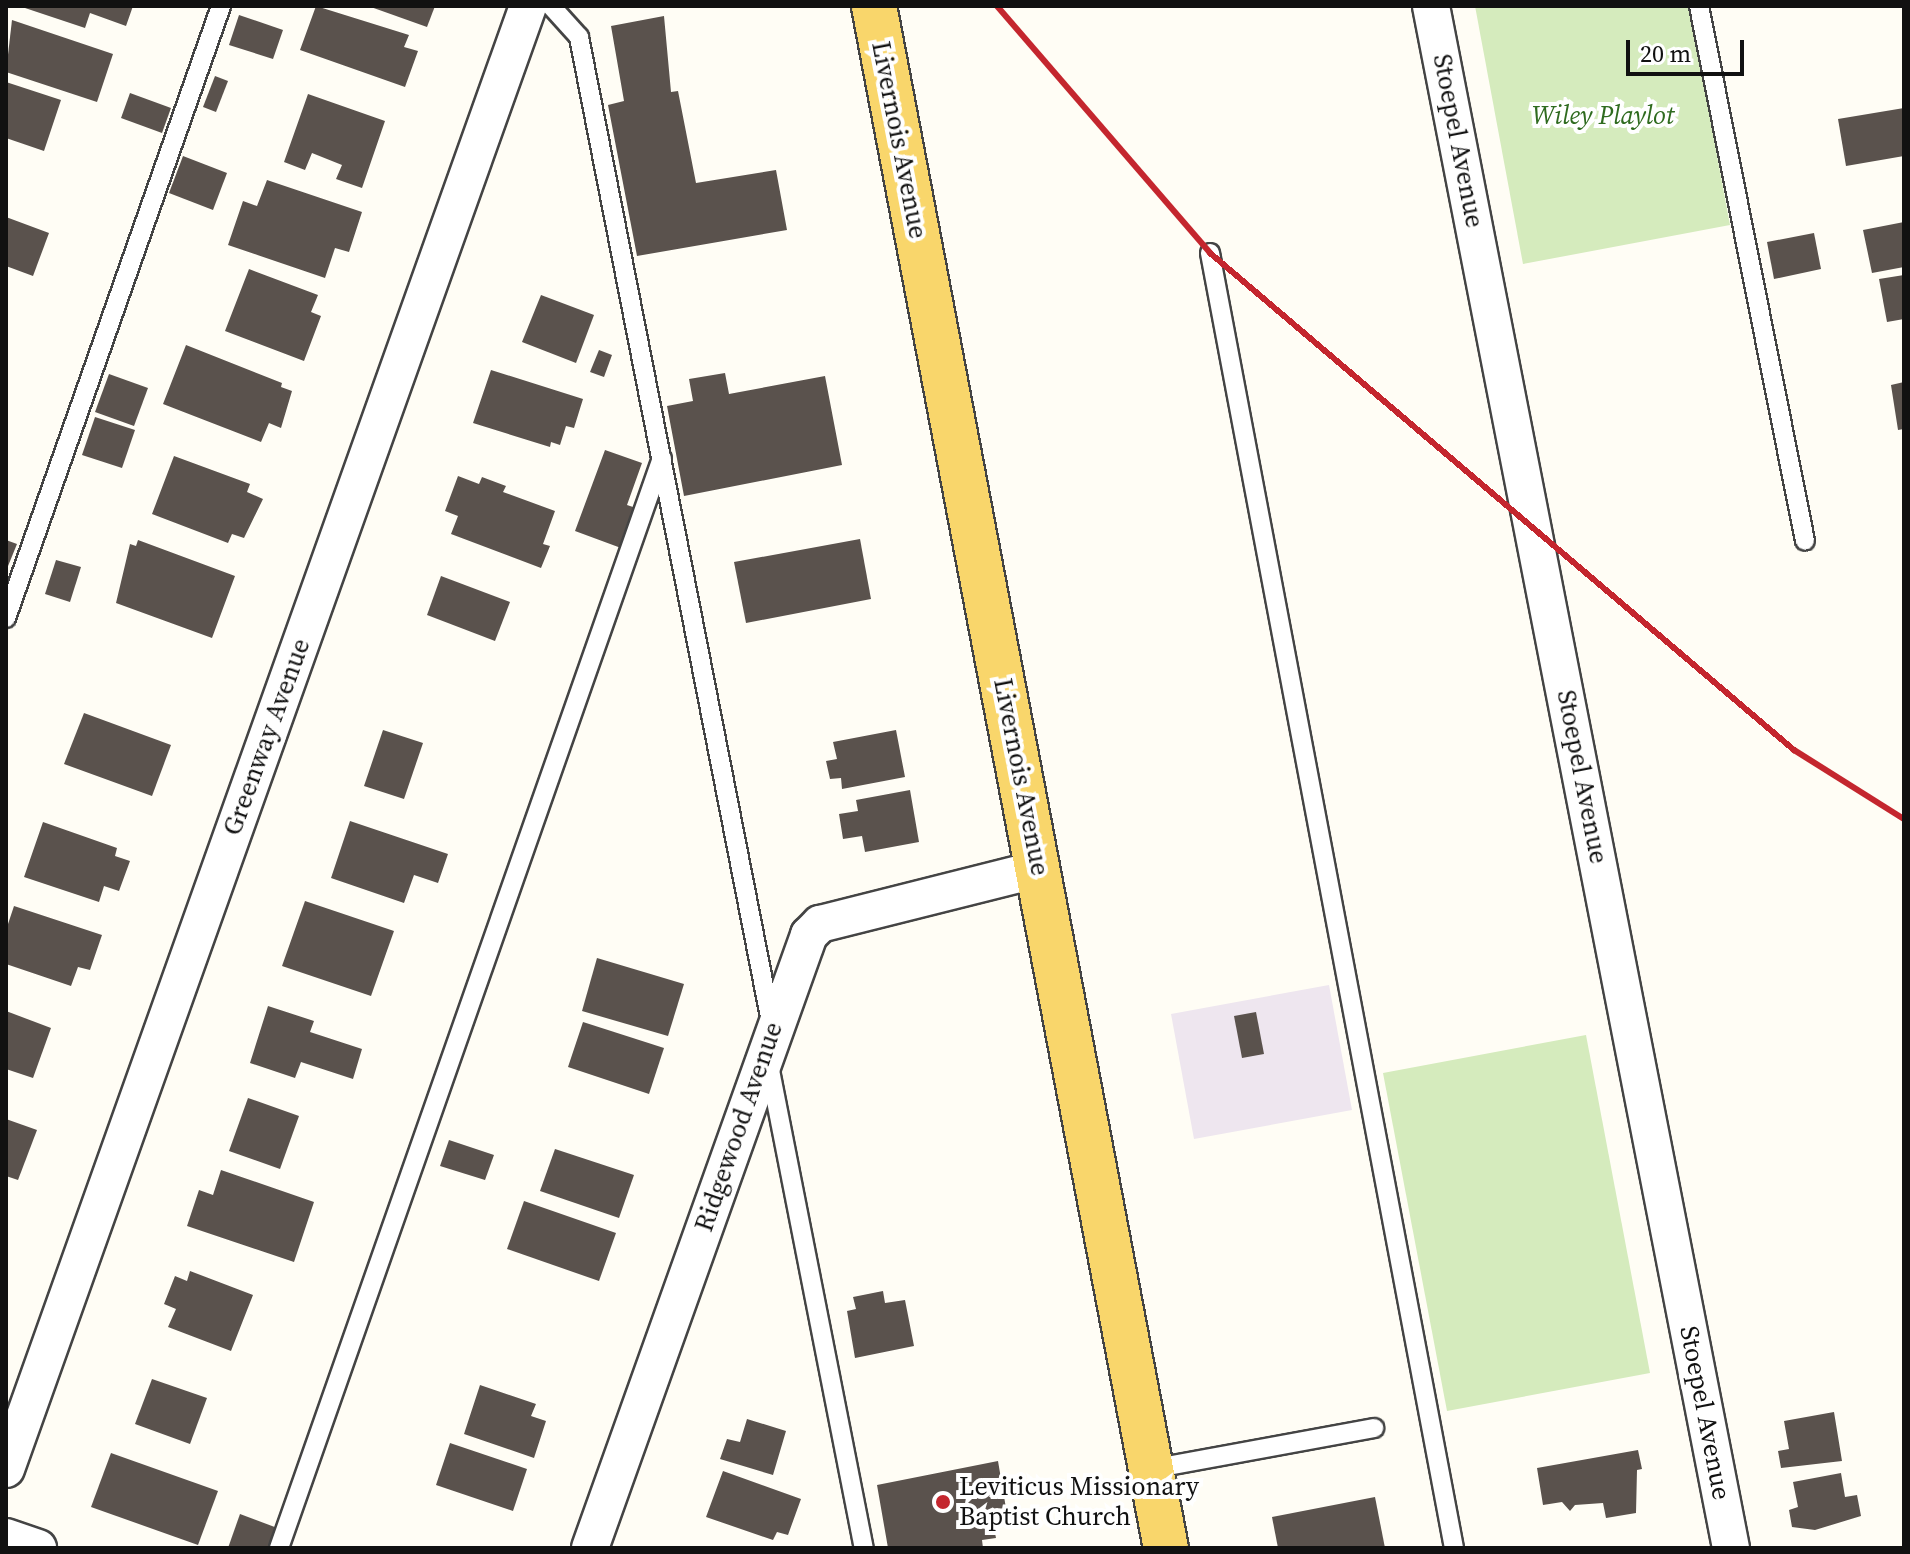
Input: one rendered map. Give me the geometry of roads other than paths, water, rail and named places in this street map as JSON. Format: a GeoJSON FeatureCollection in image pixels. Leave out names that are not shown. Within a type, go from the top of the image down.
{"type":"FeatureCollection","features":[{"type":"Feature","properties":{"kind":"main road","name":"Livernois Avenue"},"geometry":{"type":"LineString","coordinates":[[874,6],[1166,1548]]}},
{"type":"Feature","properties":{"kind":"street","name":"Greenway Avenue"},"geometry":{"type":"LineString","coordinates":[[6,1469],[528,6]]}},
{"type":"Feature","properties":{"kind":"street","name":"Stoepel Avenue"},"geometry":{"type":"LineString","coordinates":[[1431,6],[1731,1548]]}},
{"type":"Feature","properties":{"kind":"street","name":"Ridgewood Avenue"},"geometry":{"type":"LineString","coordinates":[[590,1548],[803,946],[820,924],[1039,869]]}},
{"type":"Feature","properties":{"kind":"street"},"geometry":{"type":"LineString","coordinates":[[6,1537],[38,1548]]}},
{"type":"Feature","properties":{"kind":"lane"},"geometry":{"type":"LineString","coordinates":[[6,618],[221,6]]}},
{"type":"Feature","properties":{"kind":"lane"},"geometry":{"type":"LineString","coordinates":[[551,6],[579,37],[662,458],[864,1548]]}},
{"type":"Feature","properties":{"kind":"lane"},"geometry":{"type":"LineString","coordinates":[[1699,6],[1805,541]]}},
{"type":"Feature","properties":{"kind":"lane"},"geometry":{"type":"LineString","coordinates":[[1210,253],[1454,1548]]}},
{"type":"Feature","properties":{"kind":"lane"},"geometry":{"type":"LineString","coordinates":[[279,1548],[662,458]]}},
{"type":"Feature","properties":{"kind":"lane"},"geometry":{"type":"LineString","coordinates":[[1151,1469],[1374,1428]]}},
{"type":"Feature","properties":{"kind":"railway"},"geometry":{"type":"LineString","coordinates":[[997,6],[1210,253],[1794,750],[1904,819]]}},
{"type":"Feature","properties":{"kind":"place","name":"Leviticus Missionary Baptist Church"},"geometry":{"type":"Point","coordinates":[943,1502]}},
{"type":"Feature","properties":{"kind":"park label","name":"Wiley Playlot"},"geometry":{"type":"Point","coordinates":[1603,116]}}]}
